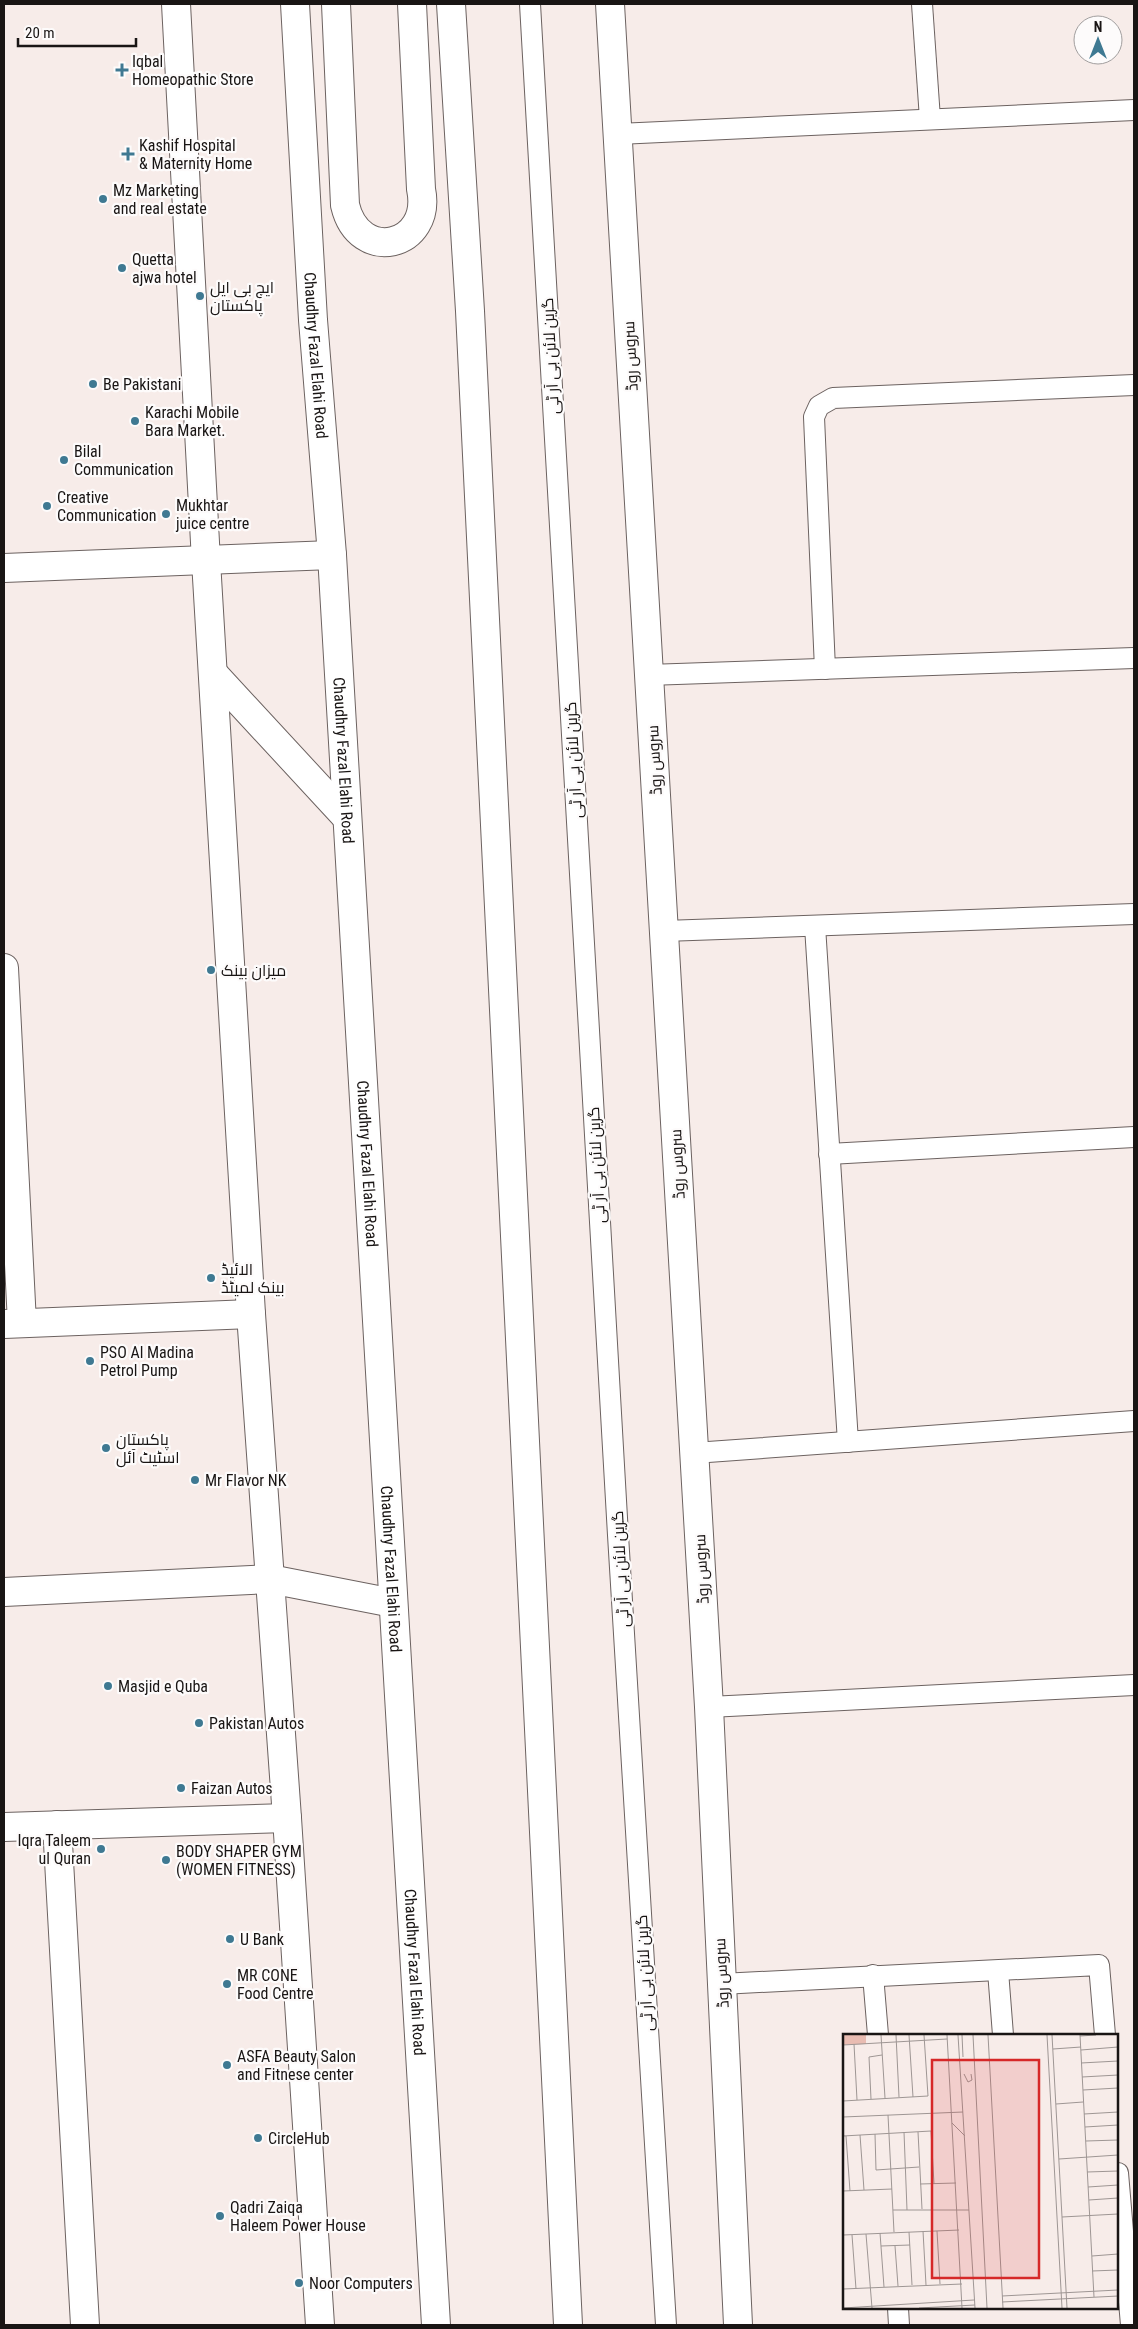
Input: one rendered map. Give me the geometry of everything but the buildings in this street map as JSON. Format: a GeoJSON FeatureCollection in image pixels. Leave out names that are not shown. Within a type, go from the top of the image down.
{"type":"FeatureCollection","features":[{"type":"Feature","properties":{"kind":"street"},"geometry":{"type":"LineString","coordinates":[[176,4],[206,560],[251,1314],[287,1818],[320,2325]]}},
{"type":"Feature","properties":{"kind":"street","name":"Chaudhry Fazal Elahi Road"},"geometry":{"type":"LineString","coordinates":[[295,4],[313,320],[332,555],[436,2325]]}},
{"type":"Feature","properties":{"kind":"street"},"geometry":{"type":"LineString","coordinates":[[336,4],[345,205],[348,218],[355,230],[366,238],[379,242],[392,242],[405,236],[418,222],[424,203],[421,189],[412,4]]}},
{"type":"Feature","properties":{"kind":"street"},"geometry":{"type":"LineString","coordinates":[[451,4],[470,321],[568,2325]]}},
{"type":"Feature","properties":{"kind":"street","name":"سروس روڈ"},"geometry":{"type":"LineString","coordinates":[[610,4],[709,1707],[738,2325]]}},
{"type":"Feature","properties":{"kind":"street"},"geometry":{"type":"LineString","coordinates":[[4,568],[332,555]]}},
{"type":"Feature","properties":{"kind":"street"},"geometry":{"type":"LineString","coordinates":[[213,673],[347,818]]}},
{"type":"Feature","properties":{"kind":"street"},"geometry":{"type":"LineString","coordinates":[[4,968],[13,1323],[251,1314]]}},
{"type":"Feature","properties":{"kind":"street"},"geometry":{"type":"LineString","coordinates":[[4,1592],[270,1580],[394,1603]]}},
{"type":"Feature","properties":{"kind":"street"},"geometry":{"type":"LineString","coordinates":[[4,1827],[287,1818]]}},
{"type":"Feature","properties":{"kind":"street"},"geometry":{"type":"LineString","coordinates":[[57,1825],[85,2325]]}},
{"type":"Feature","properties":{"kind":"lane","name":"گرین لائن بی آر ٹی"},"geometry":{"type":"LineString","coordinates":[[530,4],[618,1535],[666,2325]]}},
{"type":"Feature","properties":{"kind":"lane"},"geometry":{"type":"LineString","coordinates":[[922,4],[930,119]]}},
{"type":"Feature","properties":{"kind":"lane"},"geometry":{"type":"LineString","coordinates":[[618,134],[1134,110]]}},
{"type":"Feature","properties":{"kind":"lane"},"geometry":{"type":"LineString","coordinates":[[825,669],[814,417],[819,406],[833,398],[1134,385]]}},
{"type":"Feature","properties":{"kind":"lane"},"geometry":{"type":"LineString","coordinates":[[648,675],[1134,658]]}},
{"type":"Feature","properties":{"kind":"lane"},"geometry":{"type":"LineString","coordinates":[[664,931],[1134,914]]}},
{"type":"Feature","properties":{"kind":"lane"},"geometry":{"type":"LineString","coordinates":[[815,926],[848,1442]]}},
{"type":"Feature","properties":{"kind":"lane"},"geometry":{"type":"LineString","coordinates":[[829,1154],[1134,1137]]}},
{"type":"Feature","properties":{"kind":"lane"},"geometry":{"type":"LineString","coordinates":[[694,1453],[1134,1421]]}},
{"type":"Feature","properties":{"kind":"lane"},"geometry":{"type":"LineString","coordinates":[[709,1707],[1134,1685]]}},
{"type":"Feature","properties":{"kind":"lane"},"geometry":{"type":"LineString","coordinates":[[721,1984],[1099,1965],[1105,2034]]}},
{"type":"Feature","properties":{"kind":"lane"},"geometry":{"type":"LineString","coordinates":[[998,1971],[1002,2034]]}},
{"type":"Feature","properties":{"kind":"lane"},"geometry":{"type":"LineString","coordinates":[[873,1975],[878,2034]]}},
{"type":"Feature","properties":{"kind":"lane"},"geometry":{"type":"LineString","coordinates":[[1118,2181],[1131,2325]]}},
{"type":"Feature","properties":{"kind":"lane"},"geometry":{"type":"LineString","coordinates":[[898,2309],[899,2325]]}},
{"type":"Feature","properties":{"kind":"place","name":"Iqbal Homeopathic Store"},"geometry":{"type":"Point","coordinates":[122,70]}},
{"type":"Feature","properties":{"kind":"place","name":"Kashif Hospital & Maternity Home"},"geometry":{"type":"Point","coordinates":[128,154]}},
{"type":"Feature","properties":{"kind":"place","name":"Mz Marketing and real estate"},"geometry":{"type":"Point","coordinates":[103,199]}},
{"type":"Feature","properties":{"kind":"place","name":"Quetta ajwa hotel"},"geometry":{"type":"Point","coordinates":[122,268]}},
{"type":"Feature","properties":{"kind":"place","name":"ایچ بی ایل پاکستان"},"geometry":{"type":"Point","coordinates":[200,296]}},
{"type":"Feature","properties":{"kind":"place","name":"Be Pakistani"},"geometry":{"type":"Point","coordinates":[93,384]}},
{"type":"Feature","properties":{"kind":"place","name":"Karachi Mobile Bara Market."},"geometry":{"type":"Point","coordinates":[135,421]}},
{"type":"Feature","properties":{"kind":"place","name":"Bilal Communication"},"geometry":{"type":"Point","coordinates":[64,460]}},
{"type":"Feature","properties":{"kind":"place","name":"Creative Communication"},"geometry":{"type":"Point","coordinates":[47,506]}},
{"type":"Feature","properties":{"kind":"place","name":"Mukhtar juice centre"},"geometry":{"type":"Point","coordinates":[166,514]}},
{"type":"Feature","properties":{"kind":"place","name":"میزان بینک"},"geometry":{"type":"Point","coordinates":[211,970]}},
{"type":"Feature","properties":{"kind":"place","name":"الائیڈ بینک لمیٹڈ"},"geometry":{"type":"Point","coordinates":[211,1278]}},
{"type":"Feature","properties":{"kind":"place","name":"PSO Al Madina Petrol Pump"},"geometry":{"type":"Point","coordinates":[90,1361]}},
{"type":"Feature","properties":{"kind":"place","name":"پاکستان اسٹیٹ آئل"},"geometry":{"type":"Point","coordinates":[106,1448]}},
{"type":"Feature","properties":{"kind":"place","name":"Mr Flavor NK"},"geometry":{"type":"Point","coordinates":[195,1480]}},
{"type":"Feature","properties":{"kind":"place","name":"Masjid e Quba"},"geometry":{"type":"Point","coordinates":[108,1686]}},
{"type":"Feature","properties":{"kind":"place","name":"Pakistan Autos"},"geometry":{"type":"Point","coordinates":[199,1723]}},
{"type":"Feature","properties":{"kind":"place","name":"Faizan Autos"},"geometry":{"type":"Point","coordinates":[181,1788]}},
{"type":"Feature","properties":{"kind":"place","name":"Iqra Taleem ul Quran"},"geometry":{"type":"Point","coordinates":[101,1849]}},
{"type":"Feature","properties":{"kind":"place","name":"BODY SHAPER GYM (WOMEN FITNESS)"},"geometry":{"type":"Point","coordinates":[166,1860]}},
{"type":"Feature","properties":{"kind":"place","name":"U Bank"},"geometry":{"type":"Point","coordinates":[230,1939]}},
{"type":"Feature","properties":{"kind":"place","name":"MR CONE Food Centre"},"geometry":{"type":"Point","coordinates":[227,1984]}},
{"type":"Feature","properties":{"kind":"place","name":"ASFA Beauty Salon and Fitnese center"},"geometry":{"type":"Point","coordinates":[227,2065]}},
{"type":"Feature","properties":{"kind":"place","name":"CircleHub"},"geometry":{"type":"Point","coordinates":[258,2138]}},
{"type":"Feature","properties":{"kind":"place","name":"Qadri Zaiqa Haleem Power House"},"geometry":{"type":"Point","coordinates":[220,2216]}},
{"type":"Feature","properties":{"kind":"place","name":"Noor Computers"},"geometry":{"type":"Point","coordinates":[299,2283]}}]}
